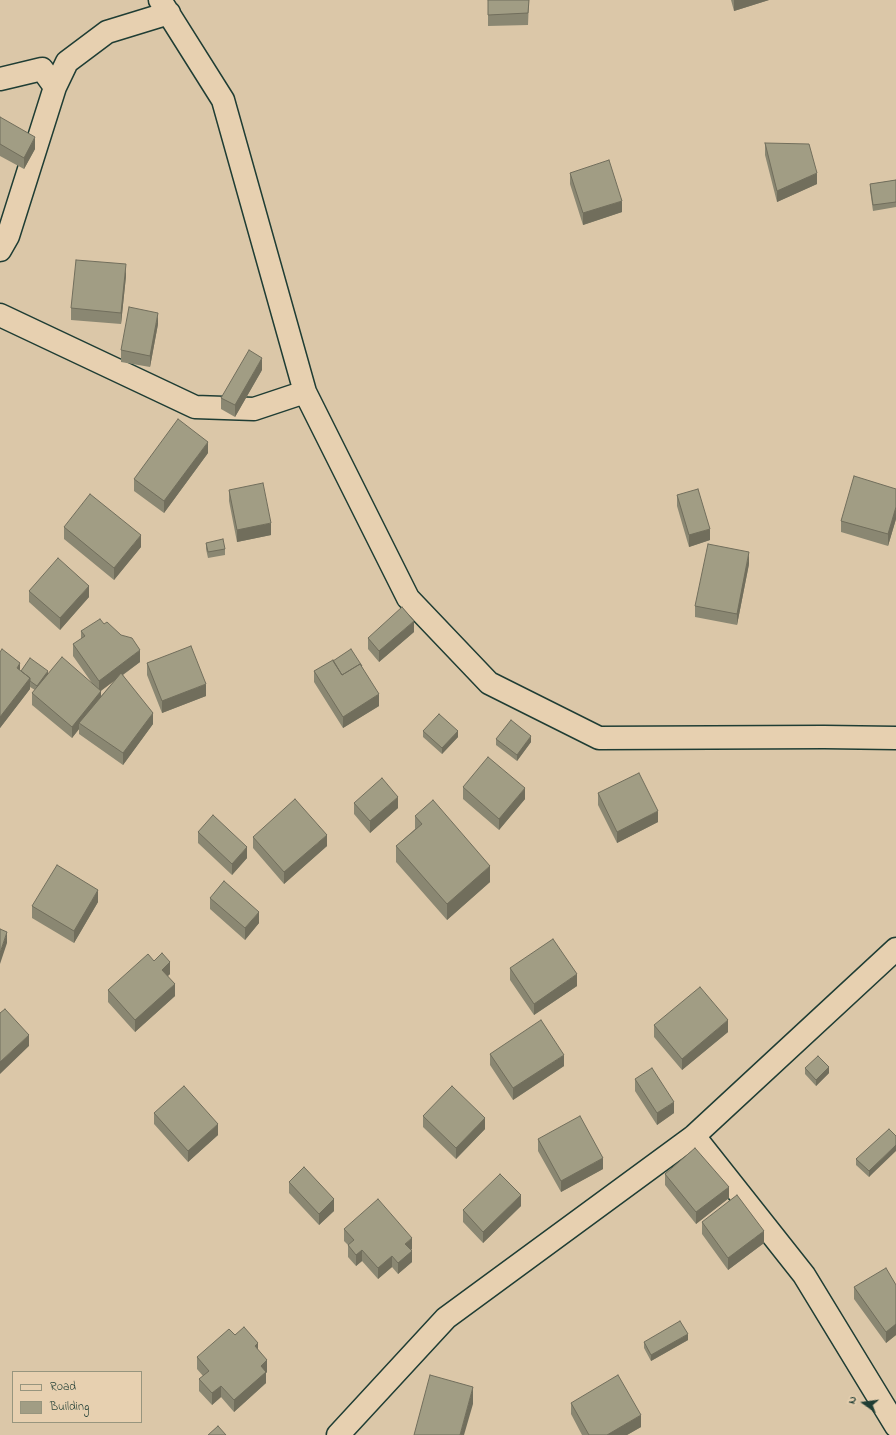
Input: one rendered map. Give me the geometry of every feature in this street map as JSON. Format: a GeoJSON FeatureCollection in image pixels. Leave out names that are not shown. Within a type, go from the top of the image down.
{"type":"FeatureCollection","features":[{"type":"Feature","properties":{"kind":"street"},"geometry":{"type":"LineString","coordinates":[[0,250],[8,236],[55,87],[67,62],[107,32],[164,7],[224,100],[305,392],[408,598],[489,683],[599,738],[896,738]]}},
{"type":"Feature","properties":{"kind":"street"},"geometry":{"type":"LineString","coordinates":[[0,79],[42,69],[55,87]]}},
{"type":"Feature","properties":{"kind":"street"},"geometry":{"type":"LineString","coordinates":[[0,315],[195,407],[254,409],[305,392]]}},
{"type":"Feature","properties":{"kind":"street"},"geometry":{"type":"LineString","coordinates":[[338,1435],[446,1318],[694,1136],[896,949]]}},
{"type":"Feature","properties":{"kind":"street"},"geometry":{"type":"LineString","coordinates":[[694,1136],[804,1275],[896,1426]]}},
{"type":"Feature","properties":{"kind":"building"},"geometry":{"type":"Polygon","coordinates":[[[488,0],[529,0],[528,13],[488,15],[488,0]]]}},
{"type":"Feature","properties":{"kind":"building"},"geometry":{"type":"Polygon","coordinates":[[[0,117],[35,137],[24,158],[0,144],[0,117]]]}},
{"type":"Feature","properties":{"kind":"building"},"geometry":{"type":"Polygon","coordinates":[[[765,143],[809,144],[817,173],[777,191],[765,143]]]}},
{"type":"Feature","properties":{"kind":"building"},"geometry":{"type":"Polygon","coordinates":[[[609,160],[622,201],[583,213],[570,173],[609,160]]]}},
{"type":"Feature","properties":{"kind":"building"},"geometry":{"type":"Polygon","coordinates":[[[896,180],[896,202],[873,205],[870,184],[896,180]]]}},
{"type":"Feature","properties":{"kind":"building"},"geometry":{"type":"Polygon","coordinates":[[[76,260],[126,264],[121,313],[71,308],[76,260]]]}},
{"type":"Feature","properties":{"kind":"building"},"geometry":{"type":"Polygon","coordinates":[[[129,307],[158,313],[150,356],[121,350],[129,307]]]}},
{"type":"Feature","properties":{"kind":"building"},"geometry":{"type":"Polygon","coordinates":[[[249,350],[262,358],[235,405],[221,398],[249,350]]]}},
{"type":"Feature","properties":{"kind":"building"},"geometry":{"type":"Polygon","coordinates":[[[178,419],[208,442],[164,501],[134,479],[178,419]]]}},
{"type":"Feature","properties":{"kind":"building"},"geometry":{"type":"Polygon","coordinates":[[[854,476],[896,489],[896,507],[888,534],[841,521],[854,476]]]}},
{"type":"Feature","properties":{"kind":"building"},"geometry":{"type":"Polygon","coordinates":[[[263,483],[271,523],[237,530],[229,490],[263,483]]]}},
{"type":"Feature","properties":{"kind":"building"},"geometry":{"type":"Polygon","coordinates":[[[698,489],[710,529],[689,535],[677,495],[698,489]]]}},
{"type":"Feature","properties":{"kind":"building"},"geometry":{"type":"Polygon","coordinates":[[[90,494],[141,535],[114,568],[64,527],[90,494]]]}},
{"type":"Feature","properties":{"kind":"building"},"geometry":{"type":"Polygon","coordinates":[[[223,539],[225,549],[208,552],[206,543],[223,539]]]}},
{"type":"Feature","properties":{"kind":"building"},"geometry":{"type":"Polygon","coordinates":[[[708,544],[749,552],[737,614],[695,606],[708,544]]]}},
{"type":"Feature","properties":{"kind":"building"},"geometry":{"type":"Polygon","coordinates":[[[58,558],[89,586],[60,618],[29,591],[58,558]]]}},
{"type":"Feature","properties":{"kind":"building"},"geometry":{"type":"Polygon","coordinates":[[[402,607],[414,621],[379,651],[368,638],[402,607]]]}},
{"type":"Feature","properties":{"kind":"building"},"geometry":{"type":"Polygon","coordinates":[[[100,619],[104,624],[107,622],[121,635],[132,638],[140,650],[99,681],[73,644],[85,636],[81,631],[100,619]]]}},
{"type":"Feature","properties":{"kind":"building"},"geometry":{"type":"Polygon","coordinates":[[[191,646],[206,684],[162,701],[147,663],[191,646]]]}},
{"type":"Feature","properties":{"kind":"building"},"geometry":{"type":"Polygon","coordinates":[[[2,649],[20,663],[17,668],[30,678],[0,717],[0,652],[2,649]]]}},
{"type":"Feature","properties":{"kind":"building"},"geometry":{"type":"Polygon","coordinates":[[[351,649],[362,666],[360,664],[342,675],[333,661],[351,649]]]}},
{"type":"Feature","properties":{"kind":"building"},"geometry":{"type":"Polygon","coordinates":[[[62,657],[101,691],[72,727],[32,693],[62,657]]]}},
{"type":"Feature","properties":{"kind":"building"},"geometry":{"type":"Polygon","coordinates":[[[30,658],[48,671],[37,686],[21,671],[30,658]]]}},
{"type":"Feature","properties":{"kind":"building"},"geometry":{"type":"Polygon","coordinates":[[[333,660],[342,675],[360,664],[379,694],[343,717],[314,671],[333,660]]]}},
{"type":"Feature","properties":{"kind":"building"},"geometry":{"type":"Polygon","coordinates":[[[121,673],[153,713],[123,753],[79,723],[121,673]]]}},
{"type":"Feature","properties":{"kind":"building"},"geometry":{"type":"Polygon","coordinates":[[[439,714],[458,731],[442,748],[423,731],[439,714]]]}},
{"type":"Feature","properties":{"kind":"building"},"geometry":{"type":"Polygon","coordinates":[[[511,720],[531,736],[517,755],[496,739],[511,720]]]}},
{"type":"Feature","properties":{"kind":"building"},"geometry":{"type":"Polygon","coordinates":[[[488,757],[525,788],[499,819],[463,787],[488,757]]]}},
{"type":"Feature","properties":{"kind":"building"},"geometry":{"type":"Polygon","coordinates":[[[639,773],[658,811],[617,832],[598,793],[639,773]]]}},
{"type":"Feature","properties":{"kind":"building"},"geometry":{"type":"Polygon","coordinates":[[[382,778],[398,797],[370,821],[354,803],[382,778]]]}},
{"type":"Feature","properties":{"kind":"building"},"geometry":{"type":"Polygon","coordinates":[[[295,799],[327,835],[284,872],[253,837],[295,799]]]}},
{"type":"Feature","properties":{"kind":"building"},"geometry":{"type":"Polygon","coordinates":[[[433,800],[490,866],[447,904],[396,846],[422,824],[415,816],[433,800]]]}},
{"type":"Feature","properties":{"kind":"building"},"geometry":{"type":"Polygon","coordinates":[[[213,815],[247,847],[232,864],[198,832],[213,815]]]}},
{"type":"Feature","properties":{"kind":"building"},"geometry":{"type":"Polygon","coordinates":[[[57,865],[98,890],[74,931],[32,906],[57,865]]]}},
{"type":"Feature","properties":{"kind":"building"},"geometry":{"type":"Polygon","coordinates":[[[224,881],[259,912],[245,928],[210,898],[224,881]]]}},
{"type":"Feature","properties":{"kind":"building"},"geometry":{"type":"Polygon","coordinates":[[[0,929],[7,932],[0,953],[0,929]]]}},
{"type":"Feature","properties":{"kind":"building"},"geometry":{"type":"Polygon","coordinates":[[[553,939],[577,974],[534,1004],[510,968],[553,939]]]}},
{"type":"Feature","properties":{"kind":"building"},"geometry":{"type":"Polygon","coordinates":[[[162,953],[170,962],[162,970],[175,984],[135,1020],[108,990],[148,954],[154,961],[162,953]]]}},
{"type":"Feature","properties":{"kind":"building"},"geometry":{"type":"Polygon","coordinates":[[[700,987],[728,1020],[682,1059],[654,1025],[700,987]]]}},
{"type":"Feature","properties":{"kind":"building"},"geometry":{"type":"Polygon","coordinates":[[[5,1009],[29,1035],[0,1062],[0,1013],[5,1009]]]}},
{"type":"Feature","properties":{"kind":"building"},"geometry":{"type":"Polygon","coordinates":[[[541,1020],[564,1055],[513,1088],[490,1054],[541,1020]]]}},
{"type":"Feature","properties":{"kind":"building"},"geometry":{"type":"Polygon","coordinates":[[[818,1056],[829,1067],[816,1080],[805,1068],[818,1056]]]}},
{"type":"Feature","properties":{"kind":"building"},"geometry":{"type":"Polygon","coordinates":[[[652,1068],[674,1102],[657,1113],[635,1079],[652,1068]]]}},
{"type":"Feature","properties":{"kind":"building"},"geometry":{"type":"Polygon","coordinates":[[[184,1086],[218,1124],[188,1151],[154,1113],[184,1086]]]}},
{"type":"Feature","properties":{"kind":"building"},"geometry":{"type":"Polygon","coordinates":[[[452,1086],[485,1118],[456,1148],[423,1116],[452,1086]]]}},
{"type":"Feature","properties":{"kind":"building"},"geometry":{"type":"Polygon","coordinates":[[[580,1116],[603,1158],[561,1181],[538,1139],[580,1116]]]}},
{"type":"Feature","properties":{"kind":"building"},"geometry":{"type":"Polygon","coordinates":[[[889,1129],[896,1136],[896,1145],[869,1171],[856,1159],[889,1129]]]}},
{"type":"Feature","properties":{"kind":"building"},"geometry":{"type":"Polygon","coordinates":[[[695,1148],[729,1187],[696,1212],[665,1174],[695,1148]]]}},
{"type":"Feature","properties":{"kind":"building"},"geometry":{"type":"Polygon","coordinates":[[[304,1167],[334,1199],[319,1214],[289,1182],[304,1167]]]}},
{"type":"Feature","properties":{"kind":"building"},"geometry":{"type":"Polygon","coordinates":[[[500,1174],[521,1195],[483,1232],[463,1210],[500,1174]]]}},
{"type":"Feature","properties":{"kind":"building"},"geometry":{"type":"Polygon","coordinates":[[[737,1195],[764,1231],[728,1258],[702,1222],[737,1195]]]}},
{"type":"Feature","properties":{"kind":"building"},"geometry":{"type":"Polygon","coordinates":[[[378,1199],[412,1238],[405,1244],[412,1251],[398,1263],[392,1256],[378,1268],[362,1250],[356,1255],[348,1245],[354,1240],[344,1229],[378,1199]]]}},
{"type":"Feature","properties":{"kind":"building"},"geometry":{"type":"Polygon","coordinates":[[[886,1268],[896,1285],[896,1324],[886,1332],[854,1287],[886,1268]]]}},
{"type":"Feature","properties":{"kind":"building"},"geometry":{"type":"Polygon","coordinates":[[[680,1321],[688,1334],[651,1355],[644,1342],[680,1321]]]}},
{"type":"Feature","properties":{"kind":"building"},"geometry":{"type":"Polygon","coordinates":[[[244,1327],[258,1343],[255,1346],[267,1360],[261,1366],[266,1372],[234,1400],[221,1386],[212,1393],[199,1379],[209,1371],[197,1357],[229,1329],[235,1335],[244,1327]]]}},
{"type":"Feature","properties":{"kind":"building"},"geometry":{"type":"Polygon","coordinates":[[[430,1375],[473,1387],[460,1435],[414,1435],[430,1375]]]}},
{"type":"Feature","properties":{"kind":"building"},"geometry":{"type":"Polygon","coordinates":[[[618,1375],[641,1415],[607,1435],[589,1435],[571,1403],[618,1375]]]}},
{"type":"Feature","properties":{"kind":"building"},"geometry":{"type":"Polygon","coordinates":[[[218,1426],[226,1435],[208,1435],[218,1426]]]}}]}
